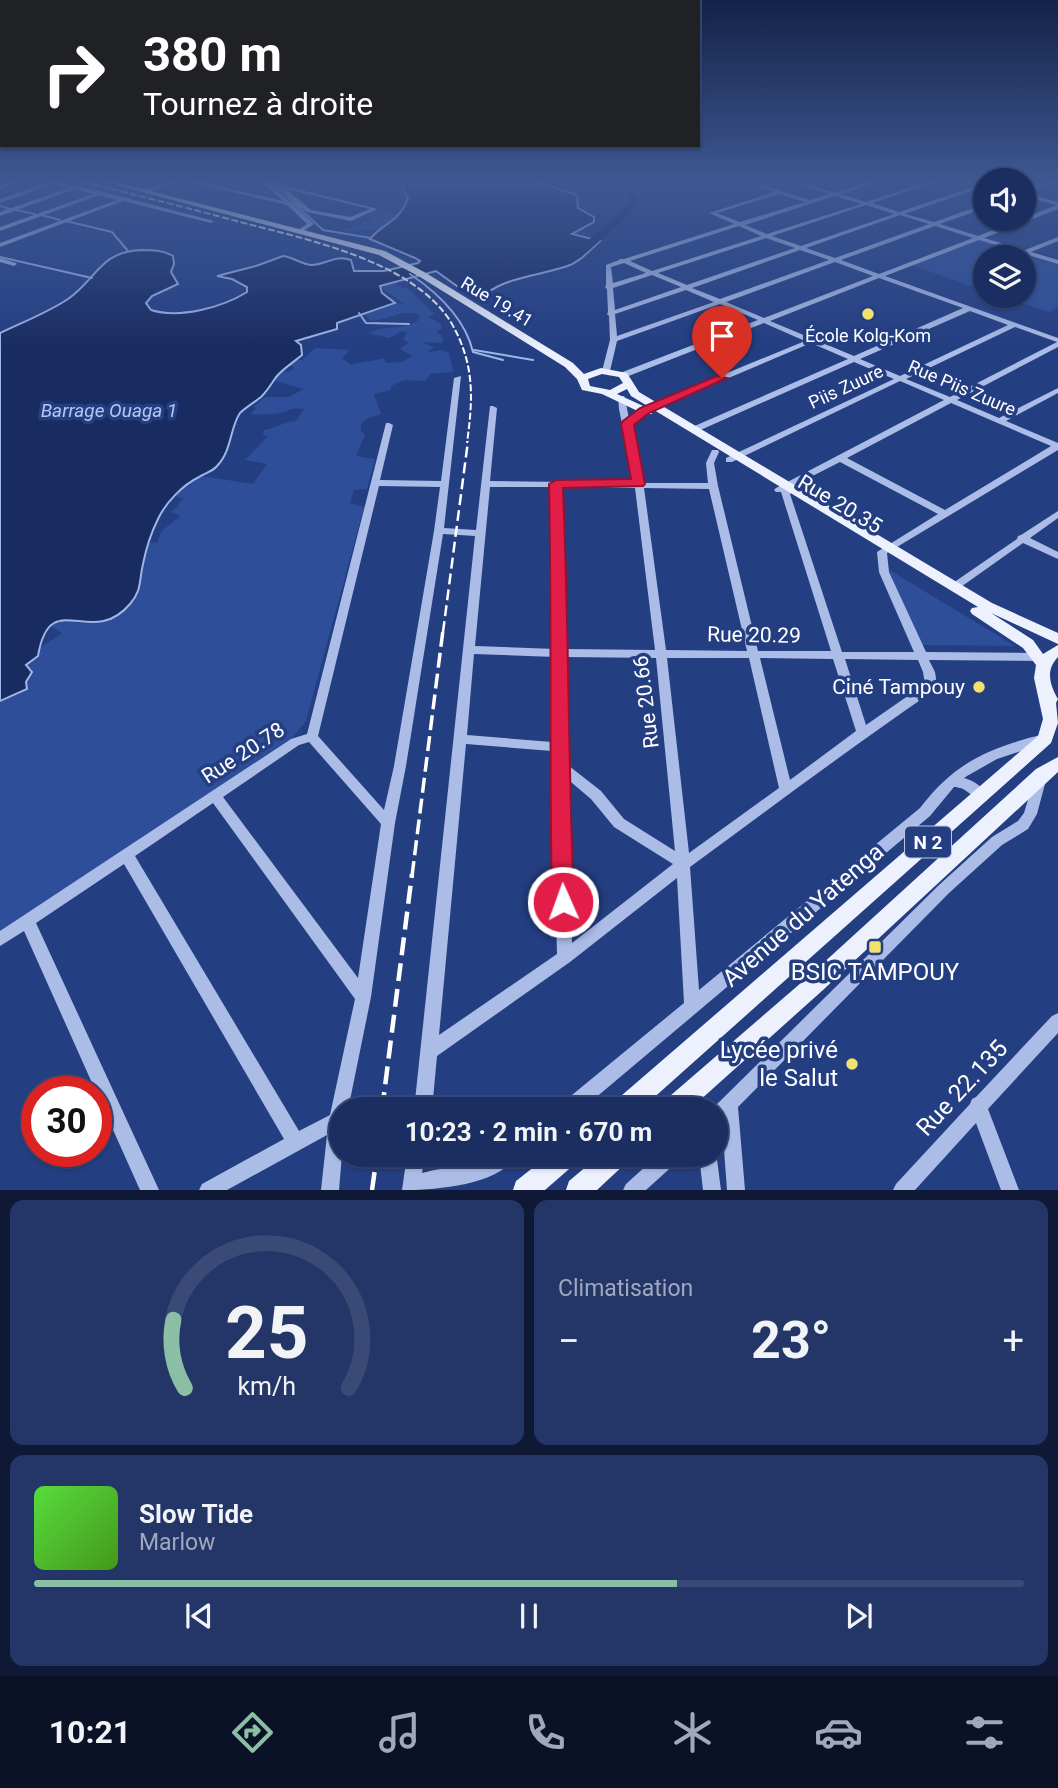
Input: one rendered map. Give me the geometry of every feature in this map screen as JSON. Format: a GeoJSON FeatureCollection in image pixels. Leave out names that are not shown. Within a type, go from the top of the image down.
{"type":"FeatureCollection","features":[{"type":"Feature","properties":{"kind":"main road","name":"Rue 19.41"},"geometry":{"type":"LineString","coordinates":[[331,238],[410,264],[568,356],[626,380]]}},
{"type":"Feature","properties":{"kind":"main road","name":"Rue 19.41"},"geometry":{"type":"LineString","coordinates":[[427,274],[569,365],[582,378],[582,385],[586,388],[605,393]]}},
{"type":"Feature","properties":{"kind":"main road"},"geometry":{"type":"LineString","coordinates":[[582,378],[603,371]]}},
{"type":"Feature","properties":{"kind":"main road"},"geometry":{"type":"LineString","coordinates":[[605,393],[619,391],[626,380]]}},
{"type":"Feature","properties":{"kind":"main road","name":"Rue 20.35"},"geometry":{"type":"LineString","coordinates":[[626,380],[649,408],[715,452],[732,458]]}},
{"type":"Feature","properties":{"kind":"main road","name":"Rue 20.35"},"geometry":{"type":"LineString","coordinates":[[605,393],[649,408],[693,430],[732,458],[885,550],[1013,633],[1028,644],[1041,661]]}},
{"type":"Feature","properties":{"kind":"main road","name":"Rue 20.35"},"geometry":{"type":"LineString","coordinates":[[885,550],[1024,625],[1058,639]]}},
{"type":"Feature","properties":{"kind":"main road"},"geometry":{"type":"LineString","coordinates":[[1045,739],[1051,719],[1041,677],[1041,661],[1058,650]]}},
{"type":"Feature","properties":{"kind":"main road"},"geometry":{"type":"LineString","coordinates":[[1045,691],[1058,709]]}},
{"type":"Feature","properties":{"kind":"main road","name":"Avenue du Yatenga"},"geometry":{"type":"LineString","coordinates":[[637,1097],[1045,739]]}},
{"type":"Feature","properties":{"kind":"main road","name":"N 2"},"geometry":{"type":"LineString","coordinates":[[686,1097],[816,983],[1050,769]]}},
{"type":"Feature","properties":{"kind":"main road"},"geometry":{"type":"LineString","coordinates":[[524,1189],[552,1167]]}},
{"type":"Feature","properties":{"kind":"main road"},"geometry":{"type":"LineString","coordinates":[[578,1189],[604,1167]]}},
{"type":"Feature","properties":{"kind":"street"},"geometry":{"type":"LineString","coordinates":[[0,245],[19,238]]}},
{"type":"Feature","properties":{"kind":"street"},"geometry":{"type":"LineString","coordinates":[[603,371],[614,340],[608,265],[693,238]]}},
{"type":"Feature","properties":{"kind":"street"},"geometry":{"type":"LineString","coordinates":[[608,287],[762,238]]}},
{"type":"Feature","properties":{"kind":"street"},"geometry":{"type":"LineString","coordinates":[[771,238],[1016,324],[1058,342]]}},
{"type":"Feature","properties":{"kind":"street"},"geometry":{"type":"LineString","coordinates":[[610,314],[831,238]]}},
{"type":"Feature","properties":{"kind":"street"},"geometry":{"type":"LineString","coordinates":[[614,340],[900,238]]}},
{"type":"Feature","properties":{"kind":"street"},"geometry":{"type":"LineString","coordinates":[[626,380],[764,321],[978,238],[1002,245]]}},
{"type":"Feature","properties":{"kind":"street"},"geometry":{"type":"LineString","coordinates":[[1036,248],[1058,239]]}},
{"type":"Feature","properties":{"kind":"street"},"geometry":{"type":"LineString","coordinates":[[1036,255],[1058,262]]}},
{"type":"Feature","properties":{"kind":"street"},"geometry":{"type":"LineString","coordinates":[[0,260],[14,264]]}},
{"type":"Feature","properties":{"kind":"street","name":"Rue Piis Zuure"},"geometry":{"type":"LineString","coordinates":[[622,260],[1058,446]]}},
{"type":"Feature","properties":{"kind":"street"},"geometry":{"type":"LineString","coordinates":[[693,430],[970,308]]}},
{"type":"Feature","properties":{"kind":"street","name":"Piis Zuure"},"geometry":{"type":"LineString","coordinates":[[732,458],[1016,324]]}},
{"type":"Feature","properties":{"kind":"street"},"geometry":{"type":"LineString","coordinates":[[627,424],[649,408],[811,341]]}},
{"type":"Feature","properties":{"kind":"street"},"geometry":{"type":"LineString","coordinates":[[863,733],[785,490],[839,458],[1058,342]]}},
{"type":"Feature","properties":{"kind":"street"},"geometry":{"type":"LineString","coordinates":[[342,1097],[363,997],[388,823],[439,531],[458,378]]}},
{"type":"Feature","properties":{"kind":"street"},"geometry":{"type":"LineString","coordinates":[[1000,421],[1058,390]]}},
{"type":"Feature","properties":{"kind":"street","name":"Rue 20.66"},"geometry":{"type":"LineString","coordinates":[[621,398],[639,484],[660,652],[684,864],[692,1004]]}},
{"type":"Feature","properties":{"kind":"street"},"geometry":{"type":"LineString","coordinates":[[424,1097],[493,408]]}},
{"type":"Feature","properties":{"kind":"street","name":"Rue 20.78"},"geometry":{"type":"LineString","coordinates":[[0,939],[295,742],[312,737],[389,425]]}},
{"type":"Feature","properties":{"kind":"street"},"geometry":{"type":"LineString","coordinates":[[428,1052],[565,957],[684,864],[931,685],[922,656],[884,572],[885,550],[1058,446]]}},
{"type":"Feature","properties":{"kind":"street"},"geometry":{"type":"LineString","coordinates":[[715,452],[710,463],[713,486],[786,791]]}},
{"type":"Feature","properties":{"kind":"street"},"geometry":{"type":"LineString","coordinates":[[839,458],[945,514]]}},
{"type":"Feature","properties":{"kind":"street"},"geometry":{"type":"LineString","coordinates":[[376,483],[443,484]]}},
{"type":"Feature","properties":{"kind":"street"},"geometry":{"type":"LineString","coordinates":[[485,484],[713,486]]}},
{"type":"Feature","properties":{"kind":"street"},"geometry":{"type":"LineString","coordinates":[[556,484],[561,653],[558,764],[565,957]]}},
{"type":"Feature","properties":{"kind":"street"},"geometry":{"type":"LineString","coordinates":[[954,587],[1058,514]]}},
{"type":"Feature","properties":{"kind":"street"},"geometry":{"type":"LineString","coordinates":[[439,531],[480,533]]}},
{"type":"Feature","properties":{"kind":"street"},"geometry":{"type":"LineString","coordinates":[[1021,538],[1058,556]]}},
{"type":"Feature","properties":{"kind":"street","name":"Rue 20.29"},"geometry":{"type":"LineString","coordinates":[[469,650],[922,656],[1041,661]]}},
{"type":"Feature","properties":{"kind":"street"},"geometry":{"type":"LineString","coordinates":[[312,737],[388,823]]}},
{"type":"Feature","properties":{"kind":"street"},"geometry":{"type":"LineString","coordinates":[[459,739],[558,747]]}},
{"type":"Feature","properties":{"kind":"street"},"geometry":{"type":"LineString","coordinates":[[582,1097],[925,811],[938,791],[969,766],[1013,746],[1045,739]]}},
{"type":"Feature","properties":{"kind":"street"},"geometry":{"type":"LineString","coordinates":[[558,764],[596,795],[619,822],[684,864]]}},
{"type":"Feature","properties":{"kind":"street"},"geometry":{"type":"LineString","coordinates":[[728,1106],[944,889],[997,841],[1023,825],[1050,769]]}},
{"type":"Feature","properties":{"kind":"street"},"geometry":{"type":"LineString","coordinates":[[950,781],[966,784],[980,794]]}},
{"type":"Feature","properties":{"kind":"street"},"geometry":{"type":"LineString","coordinates":[[215,796],[363,997]]}},
{"type":"Feature","properties":{"kind":"street"},"geometry":{"type":"LineString","coordinates":[[127,856],[296,1142]]}},
{"type":"Feature","properties":{"kind":"street"},"geometry":{"type":"LineString","coordinates":[[27,920],[150,1189]]}},
{"type":"Feature","properties":{"kind":"street","name":"Rue 22.135"},"geometry":{"type":"LineString","coordinates":[[902,1189],[1058,1020]]}},
{"type":"Feature","properties":{"kind":"street"},"geometry":{"type":"LineString","coordinates":[[978,1105],[1010,1189]]}},
{"type":"Feature","properties":{"kind":"street"},"geometry":{"type":"LineString","coordinates":[[208,1189],[329,1124]]}},
{"type":"Feature","properties":{"kind":"street"},"geometry":{"type":"LineString","coordinates":[[728,1145],[736,1189]]}},
{"type":"Feature","properties":{"kind":"street"},"geometry":{"type":"LineString","coordinates":[[330,1189],[332,1167]]}},
{"type":"Feature","properties":{"kind":"street"},"geometry":{"type":"LineString","coordinates":[[411,1189],[414,1167]]}},
{"type":"Feature","properties":{"kind":"street"},"geometry":{"type":"LineString","coordinates":[[411,1189],[426,1178],[461,1176],[490,1167]]}},
{"type":"Feature","properties":{"kind":"street"},"geometry":{"type":"LineString","coordinates":[[632,1189],[658,1167]]}},
{"type":"Feature","properties":{"kind":"street"},"geometry":{"type":"LineString","coordinates":[[709,1167],[712,1189]]}},
{"type":"Feature","properties":{"kind":"shaded area"},"geometry":{"type":"Polygon","coordinates":[[[978,239],[997,245],[973,245],[973,287],[911,265],[978,239]]]}},
{"type":"Feature","properties":{"kind":"shaded area"},"geometry":{"type":"Polygon","coordinates":[[[1036,257],[1058,264],[1058,307],[1049,312],[1036,308],[1036,257]]]}},
{"type":"Feature","properties":{"kind":"shaded area"},"geometry":{"type":"Polygon","coordinates":[[[393,281],[402,288],[406,287],[435,314],[429,317],[441,324],[442,329],[436,331],[442,336],[443,343],[422,342],[434,347],[428,352],[442,350],[449,353],[453,372],[430,374],[426,381],[404,380],[391,386],[391,390],[374,394],[381,414],[366,419],[361,424],[361,431],[365,435],[356,456],[375,459],[367,489],[354,490],[350,503],[364,507],[306,721],[293,737],[0,934],[0,701],[27,689],[26,665],[38,656],[39,649],[62,633],[49,625],[54,620],[92,623],[109,619],[130,605],[140,584],[149,543],[157,542],[162,531],[180,516],[171,512],[183,499],[175,496],[201,476],[253,484],[267,464],[245,460],[268,436],[263,435],[264,430],[296,421],[304,409],[251,414],[256,408],[253,407],[265,397],[289,397],[304,389],[273,380],[284,371],[288,372],[294,368],[290,365],[296,360],[302,360],[315,348],[350,350],[342,358],[351,365],[383,358],[386,363],[403,362],[412,356],[400,349],[409,342],[403,340],[407,332],[402,331],[389,338],[369,333],[419,320],[420,315],[413,313],[371,321],[365,315],[399,303],[407,306],[379,286],[393,281]]]}},
{"type":"Feature","properties":{"kind":"shaded area"},"geometry":{"type":"Polygon","coordinates":[[[888,569],[1015,646],[921,645],[888,569]]]}},
{"type":"Feature","properties":{"kind":"water","name":"Barrage Ouaga 1"},"geometry":{"type":"Polygon","coordinates":[[[586,238],[600,241],[570,265],[496,287],[487,293],[487,301],[476,293],[461,289],[436,271],[380,286],[382,293],[395,303],[337,323],[337,329],[296,341],[301,345],[302,355],[279,373],[261,397],[240,413],[222,460],[213,470],[181,489],[161,513],[147,547],[138,590],[130,604],[115,617],[101,622],[62,620],[52,624],[44,635],[38,656],[26,665],[32,672],[26,682],[27,689],[0,701],[0,333],[68,299],[100,267],[117,255],[128,252],[154,250],[173,256],[171,272],[178,284],[152,296],[146,303],[151,310],[175,313],[214,307],[247,292],[247,287],[232,279],[217,276],[283,256],[311,265],[345,258],[351,260],[354,271],[384,271],[420,261],[370,239],[586,238]]]}},
{"type":"Feature","properties":{"kind":"waterway"},"geometry":{"type":"LineString","coordinates":[[117,238],[128,251]]}},
{"type":"Feature","properties":{"kind":"waterway"},"geometry":{"type":"LineString","coordinates":[[576,256],[598,238]]}},
{"type":"Feature","properties":{"kind":"waterway"},"geometry":{"type":"LineString","coordinates":[[0,257],[92,278]]}},
{"type":"Feature","properties":{"kind":"waterway"},"geometry":{"type":"LineString","coordinates":[[410,274],[431,289],[449,307],[464,328],[473,352],[503,360]]}},
{"type":"Feature","properties":{"kind":"waterway"},"geometry":{"type":"LineString","coordinates":[[359,313],[366,323],[409,324]]}},
{"type":"Feature","properties":{"kind":"waterway"},"geometry":{"type":"LineString","coordinates":[[474,350],[533,360]]}},
{"type":"Feature","properties":{"kind":"railway"},"geometry":{"type":"LineString","coordinates":[[300,238],[386,269],[435,302],[452,324],[465,354],[471,397],[467,443]]}},
{"type":"Feature","properties":{"kind":"railway"},"geometry":{"type":"LineString","coordinates":[[443,632],[468,441]]}},
{"type":"Feature","properties":{"kind":"railway"},"geometry":{"type":"LineString","coordinates":[[412,876],[443,630]]}},
{"type":"Feature","properties":{"kind":"railway"},"geometry":{"type":"LineString","coordinates":[[384,1097],[412,874]]}},
{"type":"Feature","properties":{"kind":"railway"},"geometry":{"type":"LineString","coordinates":[[372,1190],[375,1167]]}},
{"type":"Feature","properties":{"kind":"place","name":"École Kolg-Kom"},"geometry":{"type":"Point","coordinates":[868,314]}},
{"type":"Feature","properties":{"kind":"place","name":"Ciné Tampouy"},"geometry":{"type":"Point","coordinates":[979,687]}},
{"type":"Feature","properties":{"kind":"place","name":"BSIC TAMPOUY"},"geometry":{"type":"Point","coordinates":[875,947]}},
{"type":"Feature","properties":{"kind":"place","name":"Lycée privé le Salut"},"geometry":{"type":"Point","coordinates":[852,1064]}},
{"type":"Feature","properties":{"kind":"route"},"geometry":{"type":"LineString","coordinates":[[563,902],[558,764],[561,653],[556,484],[639,484],[627,424],[645,410],[722,378]]}}]}
